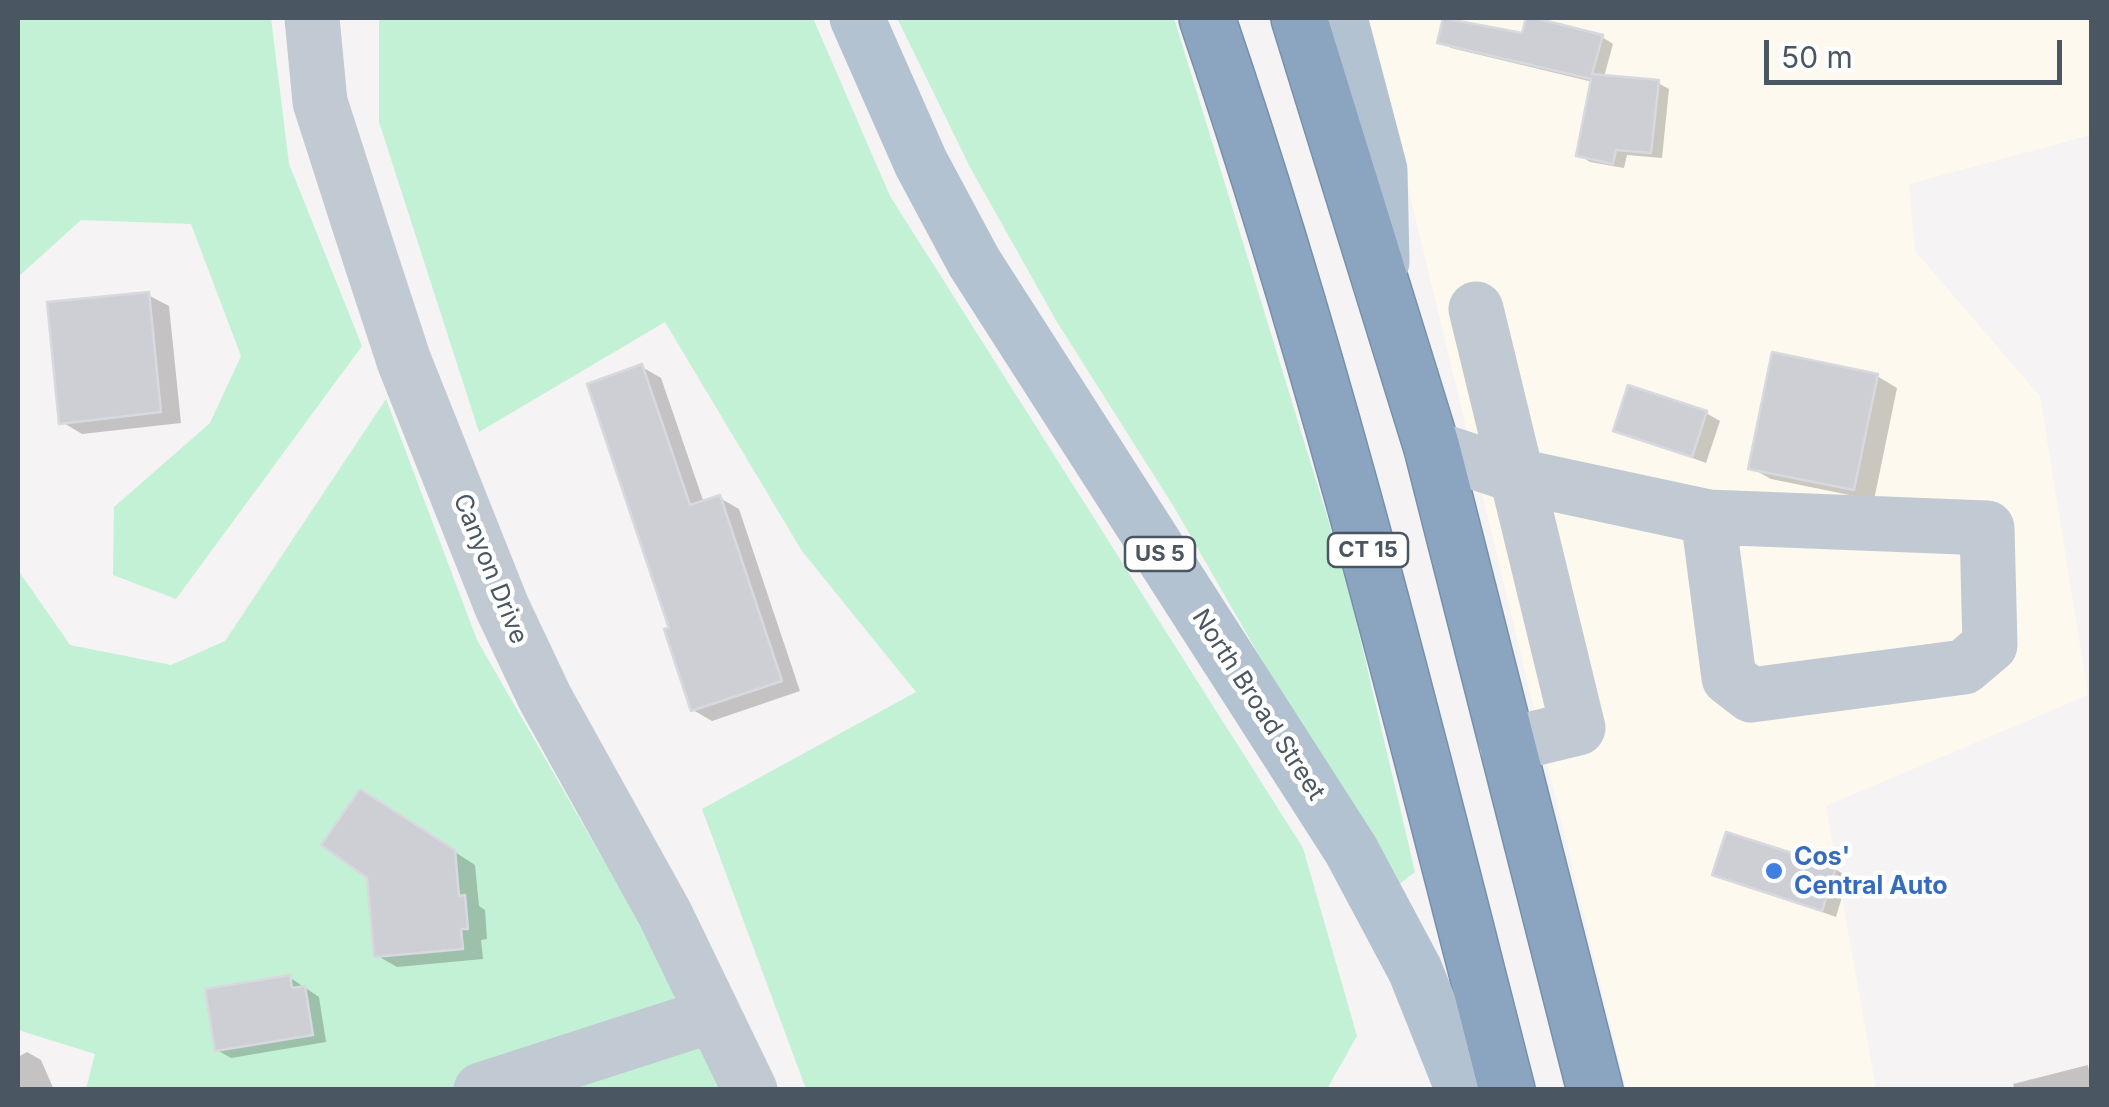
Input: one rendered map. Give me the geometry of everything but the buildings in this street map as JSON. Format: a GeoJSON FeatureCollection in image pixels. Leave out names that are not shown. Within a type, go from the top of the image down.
{"type":"FeatureCollection","features":[{"type":"Feature","properties":{"kind":"highway","name":"CT 15"},"geometry":{"type":"LineString","coordinates":[[1207,18],[1274,222],[1358,512],[1507,1090]]}},
{"type":"Feature","properties":{"kind":"highway"},"geometry":{"type":"LineString","coordinates":[[1299,18],[1432,448],[1595,1090]]}},
{"type":"Feature","properties":{"kind":"main road","name":"North Broad Street"},"geometry":{"type":"LineString","coordinates":[[857,18],[921,163],[974,262],[1351,850],[1415,970],[1463,1090]]}},
{"type":"Feature","properties":{"kind":"main road"},"geometry":{"type":"LineString","coordinates":[[1340,18],[1380,170],[1382,280]]}},
{"type":"Feature","properties":{"kind":"street","name":"Canyon Drive"},"geometry":{"type":"LineString","coordinates":[[312,18],[320,102],[404,361],[502,607],[545,698],[666,914],[750,1090]]}},
{"type":"Feature","properties":{"kind":"street"},"geometry":{"type":"LineString","coordinates":[[1476,309],[1578,728],[1508,746]]}},
{"type":"Feature","properties":{"kind":"street"},"geometry":{"type":"LineString","coordinates":[[1432,448],[1517,476],[1708,518],[1987,528],[1990,646],[1964,667],[1751,695],[1729,678],[1708,518]]}},
{"type":"Feature","properties":{"kind":"street"},"geometry":{"type":"LineString","coordinates":[[481,1090],[713,1015]]}},
{"type":"Feature","properties":{"kind":"shaded area"},"geometry":{"type":"Polygon","coordinates":[[[1367,18],[2091,18],[2091,135],[1909,184],[1915,251],[2040,396],[2088,695],[1826,806],[1876,1089],[1626,1089],[1367,18]]]}},
{"type":"Feature","properties":{"kind":"green space"},"geometry":{"type":"Polygon","coordinates":[[[18,18],[271,18],[289,164],[362,346],[176,599],[113,575],[114,507],[210,423],[241,356],[191,224],[81,220],[18,277],[18,18]]]}},
{"type":"Feature","properties":{"kind":"green space"},"geometry":{"type":"Polygon","coordinates":[[[379,18],[813,18],[890,196],[1303,848],[1357,1036],[1327,1089],[806,1089],[702,809],[916,692],[802,551],[665,322],[479,432],[379,122],[379,18]]]}},
{"type":"Feature","properties":{"kind":"green space"},"geometry":{"type":"Polygon","coordinates":[[[897,18],[1174,18],[1346,578],[1415,872],[1393,889],[1174,507],[1057,322],[971,169],[897,18]]]}},
{"type":"Feature","properties":{"kind":"green space"},"geometry":{"type":"Polygon","coordinates":[[[386,399],[477,640],[704,1035],[722,1089],[86,1089],[95,1054],[18,1030],[18,570],[70,645],[171,665],[225,641],[386,399]]]}},
{"type":"Feature","properties":{"kind":"place","name":"Cos' Central Auto"},"geometry":{"type":"Point","coordinates":[1774,871]}}]}
